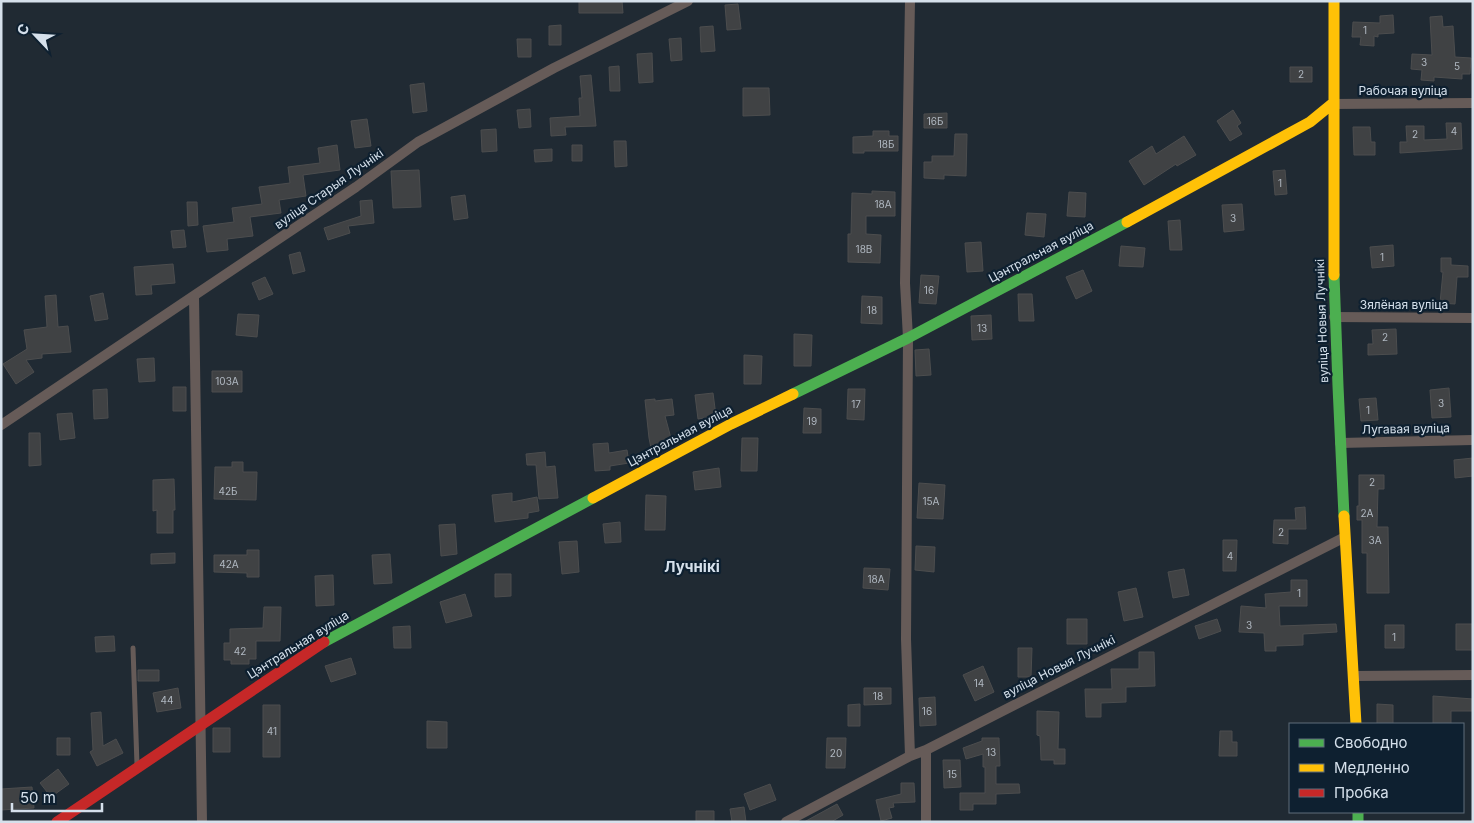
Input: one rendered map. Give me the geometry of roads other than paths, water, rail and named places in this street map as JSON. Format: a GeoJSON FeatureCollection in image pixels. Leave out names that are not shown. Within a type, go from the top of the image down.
{"type":"FeatureCollection","features":[{"type":"Feature","properties":{"kind":"main road","name":"вуліца Новыя Лучнікі"},"geometry":{"type":"LineString","coordinates":[[1334,1],[1332,104],[1334,317],[1345,537],[1355,676],[1356,723]]}},
{"type":"Feature","properties":{"kind":"main road","name":"Цэнтральная вуліца"},"geometry":{"type":"LineString","coordinates":[[57,822],[332,637],[731,424],[908,338],[1167,200],[1302,126],[1332,104]]}},
{"type":"Feature","properties":{"kind":"street","name":"вуліца Старыя Лучнікі"},"geometry":{"type":"LineString","coordinates":[[1,425],[356,187],[418,142],[554,68],[688,1]]}},
{"type":"Feature","properties":{"kind":"street"},"geometry":{"type":"LineString","coordinates":[[910,1],[905,283],[908,338],[906,640],[910,756]]}},
{"type":"Feature","properties":{"kind":"street","name":"Рабочая вуліца"},"geometry":{"type":"LineString","coordinates":[[1332,104],[1473,103]]}},
{"type":"Feature","properties":{"kind":"street"},"geometry":{"type":"LineString","coordinates":[[194,296],[202,822]]}},
{"type":"Feature","properties":{"kind":"street","name":"Зялёная вуліца"},"geometry":{"type":"LineString","coordinates":[[1334,317],[1473,318]]}},
{"type":"Feature","properties":{"kind":"street","name":"Лугавая вуліца"},"geometry":{"type":"LineString","coordinates":[[1340,443],[1473,440]]}},
{"type":"Feature","properties":{"kind":"street","name":"вуліца Новыя Лучнікі"},"geometry":{"type":"LineString","coordinates":[[786,822],[910,756],[926,750],[1345,537]]}},
{"type":"Feature","properties":{"kind":"street"},"geometry":{"type":"LineString","coordinates":[[1355,676],[1473,674]]}},
{"type":"Feature","properties":{"kind":"street"},"geometry":{"type":"LineString","coordinates":[[926,750],[926,822]]}},
{"type":"Feature","properties":{"kind":"lane"},"geometry":{"type":"LineString","coordinates":[[133,648],[137,768]]}},
{"type":"Feature","properties":{"kind":"district","name":"Лучнікі"},"geometry":{"type":"Point","coordinates":[692,567]}}]}
